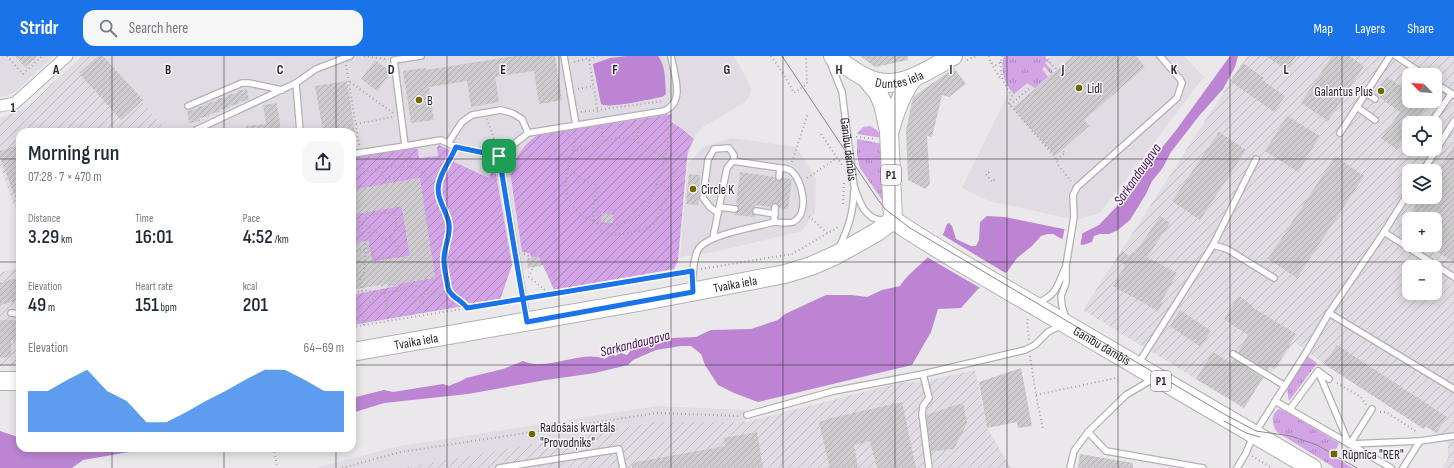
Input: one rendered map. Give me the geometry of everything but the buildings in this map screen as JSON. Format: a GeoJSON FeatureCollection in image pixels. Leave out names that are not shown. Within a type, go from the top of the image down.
{"type":"FeatureCollection","features":[{"type":"Feature","properties":{"kind":"main road","name":"P1"},"geometry":{"type":"LineString","coordinates":[[833,56],[866,78],[878,93],[884,104],[890,136],[893,220]]}},
{"type":"Feature","properties":{"kind":"main road","name":"Duntes iela"},"geometry":{"type":"LineString","coordinates":[[866,78],[879,83],[897,83],[913,78],[953,56]]}},
{"type":"Feature","properties":{"kind":"main road"},"geometry":{"type":"LineString","coordinates":[[890,136],[899,101],[913,78]]}},
{"type":"Feature","properties":{"kind":"main road","name":"Ganību dambis"},"geometry":{"type":"LineString","coordinates":[[893,220],[1028,307],[1068,325],[1156,378],[1312,468]]}},
{"type":"Feature","properties":{"kind":"main road","name":"Tvaika iela"},"geometry":{"type":"LineString","coordinates":[[356,351],[527,322],[785,274],[811,266],[836,255],[877,232],[893,220]]}},
{"type":"Feature","properties":{"kind":"main road"},"geometry":{"type":"LineString","coordinates":[[0,381],[16,382]]}},
{"type":"Feature","properties":{"kind":"street"},"geometry":{"type":"LineString","coordinates":[[0,106],[15,103],[67,56]]}},
{"type":"Feature","properties":{"kind":"lane"},"geometry":{"type":"LineString","coordinates":[[200,128],[296,83],[316,69],[350,56]]}},
{"type":"Feature","properties":{"kind":"lane"},"geometry":{"type":"LineString","coordinates":[[405,146],[394,58],[421,56]]}},
{"type":"Feature","properties":{"kind":"lane"},"geometry":{"type":"LineString","coordinates":[[564,56],[576,125]]}},
{"type":"Feature","properties":{"kind":"lane"},"geometry":{"type":"LineString","coordinates":[[499,156],[528,133],[648,113],[664,112],[671,108],[676,99],[677,88],[671,56]]}},
{"type":"Feature","properties":{"kind":"lane","name":"Ganību dambis"},"geometry":{"type":"LineString","coordinates":[[827,56],[834,68],[842,92],[846,136],[854,186],[859,201],[866,214],[873,219],[882,221],[893,220]]}},
{"type":"Feature","properties":{"kind":"lane"},"geometry":{"type":"LineString","coordinates":[[747,415],[834,391],[923,374],[1029,349],[1048,332],[1068,325],[1061,301],[1066,283],[1066,263],[1073,223],[1073,195],[1077,187],[1177,98],[1182,83],[1160,56]]}},
{"type":"Feature","properties":{"kind":"lane"},"geometry":{"type":"LineString","coordinates":[[1340,133],[1390,56]]}},
{"type":"Feature","properties":{"kind":"lane"},"geometry":{"type":"LineString","coordinates":[[1396,56],[1414,68]]}},
{"type":"Feature","properties":{"kind":"lane"},"geometry":{"type":"LineString","coordinates":[[188,106],[242,83],[249,83],[282,90]]}},
{"type":"Feature","properties":{"kind":"lane"},"geometry":{"type":"LineString","coordinates":[[296,83],[300,128]]}},
{"type":"Feature","properties":{"kind":"lane"},"geometry":{"type":"LineString","coordinates":[[1436,116],[1453,95],[1442,88]]}},
{"type":"Feature","properties":{"kind":"lane"},"geometry":{"type":"LineString","coordinates":[[1366,93],[1375,100]]}},
{"type":"Feature","properties":{"kind":"lane"},"geometry":{"type":"LineString","coordinates":[[1357,107],[1375,120]]}},
{"type":"Feature","properties":{"kind":"lane"},"geometry":{"type":"LineString","coordinates":[[448,143],[462,122],[472,116],[501,110],[512,113],[522,119],[528,133]]}},
{"type":"Feature","properties":{"kind":"lane"},"geometry":{"type":"LineString","coordinates":[[1427,164],[1454,122]]}},
{"type":"Feature","properties":{"kind":"lane"},"geometry":{"type":"LineString","coordinates":[[356,154],[441,140],[456,147],[499,156]]}},
{"type":"Feature","properties":{"kind":"lane"},"geometry":{"type":"LineString","coordinates":[[713,238],[719,210],[727,168],[733,161],[734,155],[729,148],[714,149],[708,160],[703,198],[710,207],[719,210],[735,209]]}},
{"type":"Feature","properties":{"kind":"lane"},"geometry":{"type":"LineString","coordinates":[[499,156],[527,322]]}},
{"type":"Feature","properties":{"kind":"lane"},"geometry":{"type":"LineString","coordinates":[[1136,365],[1213,245],[1256,159]]}},
{"type":"Feature","properties":{"kind":"lane"},"geometry":{"type":"LineString","coordinates":[[693,292],[692,271],[699,247],[713,238],[774,222],[792,222],[799,218],[803,211],[803,197],[800,183],[790,170],[761,164],[733,161]]}},
{"type":"Feature","properties":{"kind":"lane"},"geometry":{"type":"LineString","coordinates":[[779,177],[780,168]]}},
{"type":"Feature","properties":{"kind":"lane"},"geometry":{"type":"LineString","coordinates":[[836,255],[850,223],[853,210],[854,186]]}},
{"type":"Feature","properties":{"kind":"lane"},"geometry":{"type":"LineString","coordinates":[[1237,468],[1246,453],[1254,434],[1329,313],[1402,203]]}},
{"type":"Feature","properties":{"kind":"lane"},"geometry":{"type":"LineString","coordinates":[[756,211],[775,211],[774,222]]}},
{"type":"Feature","properties":{"kind":"lane"},"geometry":{"type":"LineString","coordinates":[[1384,232],[1454,277]]}},
{"type":"Feature","properties":{"kind":"lane"},"geometry":{"type":"LineString","coordinates":[[1213,245],[1227,249],[1274,278]]}},
{"type":"Feature","properties":{"kind":"lane"},"geometry":{"type":"LineString","coordinates":[[1028,307],[1043,300],[1055,291],[1066,263]]}},
{"type":"Feature","properties":{"kind":"lane"},"geometry":{"type":"LineString","coordinates":[[11,313],[16,314]]}},
{"type":"Feature","properties":{"kind":"lane"},"geometry":{"type":"LineString","coordinates":[[1329,313],[1454,389]]}},
{"type":"Feature","properties":{"kind":"lane"},"geometry":{"type":"LineString","coordinates":[[1233,354],[1285,386]]}},
{"type":"Feature","properties":{"kind":"lane"},"geometry":{"type":"LineString","coordinates":[[1318,371],[1329,379]]}},
{"type":"Feature","properties":{"kind":"lane"},"geometry":{"type":"LineString","coordinates":[[1290,409],[1318,371]]}},
{"type":"Feature","properties":{"kind":"lane"},"geometry":{"type":"LineString","coordinates":[[1318,371],[1350,444]]}},
{"type":"Feature","properties":{"kind":"lane"},"geometry":{"type":"LineString","coordinates":[[923,374],[930,398],[923,406],[922,414],[929,468]]}},
{"type":"Feature","properties":{"kind":"lane"},"geometry":{"type":"LineString","coordinates":[[1070,468],[1074,451],[1088,432],[1126,395],[1156,378]]}},
{"type":"Feature","properties":{"kind":"lane"},"geometry":{"type":"LineString","coordinates":[[1275,401],[1391,468]]}},
{"type":"Feature","properties":{"kind":"lane"},"geometry":{"type":"LineString","coordinates":[[1350,444],[1372,409]]}},
{"type":"Feature","properties":{"kind":"lane"},"geometry":{"type":"LineString","coordinates":[[1088,432],[1106,451],[1203,468]]}},
{"type":"Feature","properties":{"kind":"lane"},"geometry":{"type":"LineString","coordinates":[[1350,444],[1420,441],[1454,436]]}},
{"type":"Feature","properties":{"kind":"lane"},"geometry":{"type":"LineString","coordinates":[[1403,468],[1420,441]]}},
{"type":"Feature","properties":{"kind":"lane"},"geometry":{"type":"LineString","coordinates":[[499,468],[619,449],[623,468]]}},
{"type":"Feature","properties":{"kind":"path"},"geometry":{"type":"LineString","coordinates":[[7,56],[23,74],[42,56]]}},
{"type":"Feature","properties":{"kind":"path"},"geometry":{"type":"LineString","coordinates":[[364,56],[394,58]]}},
{"type":"Feature","properties":{"kind":"path"},"geometry":{"type":"LineString","coordinates":[[566,64],[586,59],[589,60],[597,56]]}},
{"type":"Feature","properties":{"kind":"path"},"geometry":{"type":"LineString","coordinates":[[771,56],[794,92],[807,84],[806,56]]}},
{"type":"Feature","properties":{"kind":"path"},"geometry":{"type":"LineString","coordinates":[[988,56],[1012,96],[1009,103],[1010,105],[1057,160],[1058,165],[1077,187]]}},
{"type":"Feature","properties":{"kind":"path"},"geometry":{"type":"LineString","coordinates":[[1045,56],[1056,69]]}},
{"type":"Feature","properties":{"kind":"path"},"geometry":{"type":"LineString","coordinates":[[1002,57],[1000,70],[1003,82]]}},
{"type":"Feature","properties":{"kind":"path"},"geometry":{"type":"LineString","coordinates":[[344,59],[350,82],[364,172]]}},
{"type":"Feature","properties":{"kind":"path"},"geometry":{"type":"LineString","coordinates":[[589,60],[597,109],[601,122],[603,141]]}},
{"type":"Feature","properties":{"kind":"path"},"geometry":{"type":"LineString","coordinates":[[990,61],[996,65],[1001,62]]}},
{"type":"Feature","properties":{"kind":"path"},"geometry":{"type":"LineString","coordinates":[[350,82],[397,116],[356,124]]}},
{"type":"Feature","properties":{"kind":"path"},"geometry":{"type":"LineString","coordinates":[[570,90],[593,86]]}},
{"type":"Feature","properties":{"kind":"path"},"geometry":{"type":"LineString","coordinates":[[1010,105],[1031,87]]}},
{"type":"Feature","properties":{"kind":"path"},"geometry":{"type":"LineString","coordinates":[[574,113],[668,100]]}},
{"type":"Feature","properties":{"kind":"path"},"geometry":{"type":"LineString","coordinates":[[486,112],[499,156]]}},
{"type":"Feature","properties":{"kind":"path"},"geometry":{"type":"LineString","coordinates":[[576,125],[573,151],[568,168],[566,186],[570,200],[578,211],[593,221],[597,223],[619,225],[633,220],[639,215],[648,204],[656,184],[668,141],[670,116],[664,112]]}},
{"type":"Feature","properties":{"kind":"path"},"geometry":{"type":"LineString","coordinates":[[634,140],[648,113]]}},
{"type":"Feature","properties":{"kind":"path"},"geometry":{"type":"LineString","coordinates":[[790,170],[808,113]]}},
{"type":"Feature","properties":{"kind":"path"},"geometry":{"type":"LineString","coordinates":[[821,134],[843,166]]}},
{"type":"Feature","properties":{"kind":"path"},"geometry":{"type":"LineString","coordinates":[[846,136],[890,136]]}},
{"type":"Feature","properties":{"kind":"path"},"geometry":{"type":"LineString","coordinates":[[573,151],[588,148],[614,138],[624,138],[634,140],[664,157],[673,170],[674,181],[672,188],[654,224],[643,230],[610,235],[601,231],[597,223]]}},
{"type":"Feature","properties":{"kind":"path"},"geometry":{"type":"LineString","coordinates":[[405,146],[408,149],[411,166]]}},
{"type":"Feature","properties":{"kind":"path"},"geometry":{"type":"LineString","coordinates":[[449,293],[444,252],[449,234],[449,225],[439,196],[438,184],[442,172],[449,162],[456,147]]}},
{"type":"Feature","properties":{"kind":"path"},"geometry":{"type":"LineString","coordinates":[[1057,160],[1065,153],[1062,150]]}},
{"type":"Feature","properties":{"kind":"path"},"geometry":{"type":"LineString","coordinates":[[800,183],[838,158]]}},
{"type":"Feature","properties":{"kind":"path"},"geometry":{"type":"LineString","coordinates":[[356,180],[364,172],[393,166],[411,166],[418,169],[430,181],[438,184]]}},
{"type":"Feature","properties":{"kind":"path"},"geometry":{"type":"LineString","coordinates":[[380,168],[384,178],[388,180],[399,176],[402,171],[401,167]]}},
{"type":"Feature","properties":{"kind":"path"},"geometry":{"type":"LineString","coordinates":[[568,168],[580,178],[595,184],[597,188],[594,202],[593,221]]}},
{"type":"Feature","properties":{"kind":"path"},"geometry":{"type":"LineString","coordinates":[[989,172],[986,174],[992,182],[995,179]]}},
{"type":"Feature","properties":{"kind":"path"},"geometry":{"type":"LineString","coordinates":[[843,209],[844,180]]}},
{"type":"Feature","properties":{"kind":"path"},"geometry":{"type":"LineString","coordinates":[[656,184],[672,188]]}},
{"type":"Feature","properties":{"kind":"path"},"geometry":{"type":"LineString","coordinates":[[803,211],[827,233]]}},
{"type":"Feature","properties":{"kind":"path"},"geometry":{"type":"LineString","coordinates":[[362,291],[360,280],[364,272],[366,249],[362,224],[364,219],[369,215],[394,212],[397,219],[396,226],[390,239]]}},
{"type":"Feature","properties":{"kind":"path"},"geometry":{"type":"LineString","coordinates":[[356,219],[368,228],[373,229],[384,239],[390,239],[399,248],[399,252],[393,257],[374,260],[368,228]]}},
{"type":"Feature","properties":{"kind":"path"},"geometry":{"type":"LineString","coordinates":[[356,326],[792,254],[842,224]]}},
{"type":"Feature","properties":{"kind":"path"},"geometry":{"type":"LineString","coordinates":[[356,251],[371,248]]}},
{"type":"Feature","properties":{"kind":"path"},"geometry":{"type":"LineString","coordinates":[[532,268],[529,276],[550,294]]}},
{"type":"Feature","properties":{"kind":"path"},"geometry":{"type":"LineString","coordinates":[[382,285],[385,293],[388,321]]}},
{"type":"Feature","properties":{"kind":"path"},"geometry":{"type":"LineString","coordinates":[[356,292],[368,290],[376,294],[398,291],[416,286],[443,294],[449,293],[463,303],[467,308]]}},
{"type":"Feature","properties":{"kind":"path"},"geometry":{"type":"LineString","coordinates":[[420,301],[427,290]]}},
{"type":"Feature","properties":{"kind":"path"},"geometry":{"type":"LineString","coordinates":[[398,291],[403,295],[420,301],[428,310],[428,314]]}},
{"type":"Feature","properties":{"kind":"path"},"geometry":{"type":"LineString","coordinates":[[364,325],[362,317],[363,312],[376,294]]}},
{"type":"Feature","properties":{"kind":"path"},"geometry":{"type":"LineString","coordinates":[[1028,307],[1027,321],[1029,349],[1043,429]]}},
{"type":"Feature","properties":{"kind":"path"},"geometry":{"type":"LineString","coordinates":[[1036,395],[1116,378]]}},
{"type":"Feature","properties":{"kind":"path"},"geometry":{"type":"LineString","coordinates":[[342,468],[401,452],[657,413],[747,415]]}},
{"type":"Feature","properties":{"kind":"path"},"geometry":{"type":"LineString","coordinates":[[275,452],[277,466]]}},
{"type":"Feature","properties":{"kind":"path"},"geometry":{"type":"LineString","coordinates":[[1246,453],[1272,468]]}},
{"type":"Feature","properties":{"kind":"shaded area"},"geometry":{"type":"Polygon","coordinates":[[[0,56],[53,56],[15,92],[0,97],[0,56]]]}},
{"type":"Feature","properties":{"kind":"shaded area"},"geometry":{"type":"Polygon","coordinates":[[[82,56],[103,56],[165,128],[16,128],[16,210],[0,166],[0,118],[26,108],[82,56]]]}},
{"type":"Feature","properties":{"kind":"shaded area"},"geometry":{"type":"Polygon","coordinates":[[[103,56],[734,56],[749,83],[751,90],[749,97],[745,102],[703,127],[696,134],[691,145],[687,158],[678,261],[674,269],[554,290],[543,265],[523,270],[521,263],[512,265],[500,300],[356,324],[356,128],[165,128],[103,56]]]}},
{"type":"Feature","properties":{"kind":"shaded area"},"geometry":{"type":"Polygon","coordinates":[[[627,56],[658,56],[664,69],[666,94],[662,97],[630,103],[612,105],[601,104],[593,64],[610,58],[627,56]]]}},
{"type":"Feature","properties":{"kind":"shaded area"},"geometry":{"type":"Polygon","coordinates":[[[1051,56],[1184,56],[1204,77],[1100,213],[1076,220],[989,201],[962,188],[1008,94],[1051,56]]]}},
{"type":"Feature","properties":{"kind":"shaded area"},"geometry":{"type":"Polygon","coordinates":[[[1230,56],[1238,56],[1235,67],[1223,89],[1199,116],[1171,152],[1162,169],[1152,181],[1130,220],[1118,230],[1109,234],[1094,236],[1092,242],[1083,245],[1069,243],[1053,234],[1041,236],[1032,246],[1017,258],[1007,272],[978,289],[961,308],[938,309],[931,332],[912,365],[758,402],[718,385],[705,365],[701,354],[691,346],[681,346],[656,350],[633,360],[628,365],[595,373],[468,394],[384,403],[356,412],[356,397],[384,390],[393,392],[443,384],[449,386],[466,378],[503,369],[523,361],[532,364],[543,364],[586,357],[605,359],[612,353],[615,356],[621,353],[627,355],[634,346],[642,343],[656,344],[672,338],[696,337],[711,330],[751,329],[778,320],[785,314],[826,295],[852,295],[867,297],[882,290],[900,286],[933,251],[947,224],[949,223],[952,226],[956,239],[971,246],[976,246],[979,240],[980,222],[987,216],[1005,217],[1083,233],[1099,225],[1118,205],[1126,192],[1138,181],[1152,160],[1177,129],[1230,56]]]}},
{"type":"Feature","properties":{"kind":"shaded area"},"geometry":{"type":"Polygon","coordinates":[[[1247,56],[1454,56],[1454,468],[1442,468],[1448,458],[1448,443],[1436,433],[1426,427],[1424,429],[1324,364],[1295,342],[1275,369],[1261,381],[1244,408],[1083,310],[1247,56]]]}},
{"type":"Feature","properties":{"kind":"shaded area","name":"Circle K"},"geometry":{"type":"Polygon","coordinates":[[[732,138],[796,147],[816,178],[815,212],[802,231],[714,252],[680,257],[688,164],[703,147],[732,138]]]}},
{"type":"Feature","properties":{"kind":"shaded area"},"geometry":{"type":"Polygon","coordinates":[[[16,268],[16,365],[0,366],[0,273],[16,268]]]}},
{"type":"Feature","properties":{"kind":"shaded area"},"geometry":{"type":"Polygon","coordinates":[[[975,370],[987,428],[1011,468],[402,468],[653,422],[746,422],[899,383],[926,381],[975,370]]]}},
{"type":"Feature","properties":{"kind":"shaded area","name":"Radošais kvartāls \"Provodņiks\""},"geometry":{"type":"Polygon","coordinates":[[[657,406],[745,410],[746,422],[653,422],[402,468],[315,468],[400,446],[657,406]]]}},
{"type":"Feature","properties":{"kind":"shaded area"},"geometry":{"type":"Polygon","coordinates":[[[0,431],[16,436],[16,452],[129,452],[83,460],[72,468],[0,468],[0,431]]]}},
{"type":"Feature","properties":{"kind":"green space"},"geometry":{"type":"Polygon","coordinates":[[[1004,56],[1044,56],[1056,70],[1047,61],[1045,63],[1053,72],[1051,74],[1044,66],[1042,69],[1048,77],[1035,88],[1027,83],[1014,94],[1005,81],[1002,66],[1004,56]]]}},
{"type":"Feature","properties":{"kind":"green space"},"geometry":{"type":"Polygon","coordinates":[[[672,114],[671,122],[694,139],[688,151],[678,261],[674,269],[554,290],[543,265],[541,265],[539,257],[532,258],[529,253],[522,252],[510,171],[521,151],[533,138],[538,135],[672,114]]]}},
{"type":"Feature","properties":{"kind":"green space"},"geometry":{"type":"Polygon","coordinates":[[[870,126],[877,130],[882,138],[857,134],[863,127],[870,126]]]}},
{"type":"Feature","properties":{"kind":"green space"},"geometry":{"type":"Polygon","coordinates":[[[857,139],[883,144],[882,200],[860,168],[857,155],[857,139]]]}},
{"type":"Feature","properties":{"kind":"green space"},"geometry":{"type":"Polygon","coordinates":[[[439,145],[457,154],[454,162],[489,178],[493,170],[496,174],[512,265],[500,300],[356,324],[356,294],[435,277],[419,178],[356,189],[356,157],[416,148],[418,150],[419,158],[438,156],[437,147],[439,145]]]}},
{"type":"Feature","properties":{"kind":"green space"},"geometry":{"type":"Polygon","coordinates":[[[402,206],[410,256],[372,262],[368,241],[356,243],[356,207],[357,213],[402,206]]]}},
{"type":"Feature","properties":{"kind":"green space"},"geometry":{"type":"Polygon","coordinates":[[[1307,356],[1317,363],[1289,401],[1287,389],[1307,356]]]}},
{"type":"Feature","properties":{"kind":"green space"},"geometry":{"type":"Polygon","coordinates":[[[1279,409],[1285,411],[1339,443],[1333,456],[1353,468],[1335,468],[1277,432],[1274,426],[1273,417],[1279,409]]]}},
{"type":"Feature","properties":{"kind":"pier"},"geometry":{"type":"Polygon","coordinates":[[[1065,227],[1083,230],[1080,247],[1069,245],[1062,241],[1065,227]]]}},
{"type":"Feature","properties":{"kind":"pier"},"geometry":{"type":"Polygon","coordinates":[[[941,234],[1007,274],[982,289],[925,256],[941,234]]]}},
{"type":"Feature","properties":{"kind":"tram line"},"geometry":{"type":"LineString","coordinates":[[782,56],[876,197],[885,209],[910,228],[1224,414],[1256,431],[1291,436],[1317,445],[1357,468]]}},
{"type":"Feature","properties":{"kind":"tram line"},"geometry":{"type":"LineString","coordinates":[[1224,421],[1246,433],[1260,437]]}},
{"type":"Feature","properties":{"kind":"place","name":"Lidl"},"geometry":{"type":"Point","coordinates":[1079,88]}},
{"type":"Feature","properties":{"kind":"place","name":"Galantus Plus"},"geometry":{"type":"Point","coordinates":[1381,91]}},
{"type":"Feature","properties":{"kind":"place","name":"B"},"geometry":{"type":"Point","coordinates":[419,100]}},
{"type":"Feature","properties":{"kind":"place","name":"Circle K"},"geometry":{"type":"Point","coordinates":[693,189]}},
{"type":"Feature","properties":{"kind":"place","name":"Radošais kvartāls \"Provodņiks\""},"geometry":{"type":"Point","coordinates":[532,434]}},
{"type":"Feature","properties":{"kind":"place","name":"Rūpnīca \"RER\""},"geometry":{"type":"Point","coordinates":[1334,454]}},
{"type":"Feature","properties":{"kind":"route"},"geometry":{"type":"LineString","coordinates":[[499,156],[456,147],[449,162],[442,172],[438,184],[439,196],[449,225],[449,234],[444,252],[444,261],[449,293],[456,297],[467,308],[523,299],[550,294],[692,271],[693,292],[527,322],[523,299],[517,267],[499,156]]}},
{"type":"Feature","properties":{"kind":"water label","name":"Sarkandaugava"},"geometry":{"type":"Point","coordinates":[1137,174]}},
{"type":"Feature","properties":{"kind":"water label","name":"Sarkandaugava"},"geometry":{"type":"Point","coordinates":[635,343]}}]}
